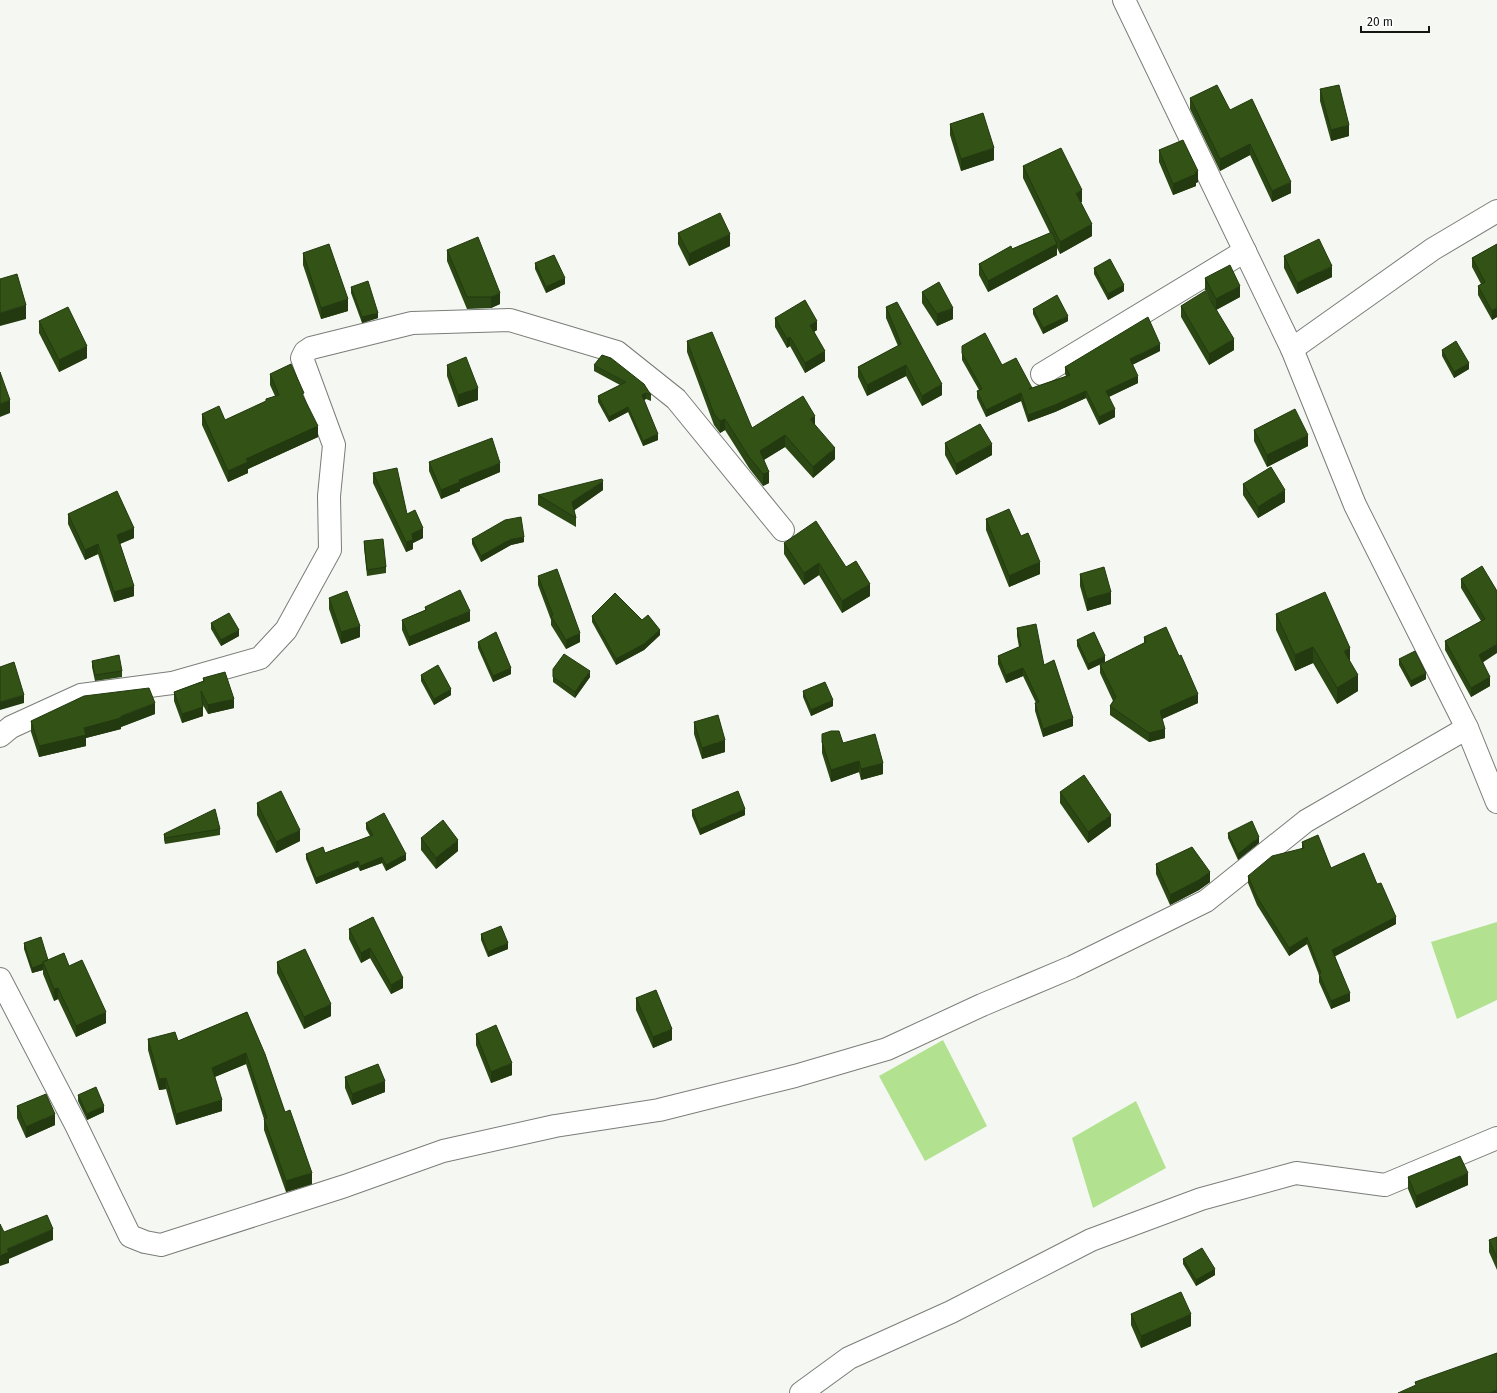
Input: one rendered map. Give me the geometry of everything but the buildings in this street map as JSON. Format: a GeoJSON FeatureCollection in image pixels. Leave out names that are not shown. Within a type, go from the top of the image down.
{"type":"FeatureCollection","features":[{"type":"Feature","properties":{"kind":"street"},"geometry":{"type":"LineString","coordinates":[[1124,0],[1292,349],[1355,505],[1467,728],[1497,802]]}},
{"type":"Feature","properties":{"kind":"street"},"geometry":{"type":"LineString","coordinates":[[1292,349],[1432,249],[1497,210]]}},
{"type":"Feature","properties":{"kind":"street"},"geometry":{"type":"LineString","coordinates":[[1042,374],[1244,251]]}},
{"type":"Feature","properties":{"kind":"street"},"geometry":{"type":"LineString","coordinates":[[0,736],[11,727],[81,696],[172,683],[260,658],[286,630],[330,550],[329,496],[334,445],[302,358],[305,352],[311,348],[412,323],[510,320],[617,352],[676,400],[783,530]]}},
{"type":"Feature","properties":{"kind":"street"},"geometry":{"type":"LineString","coordinates":[[0,979],[76,1124],[130,1236],[145,1242],[161,1245],[345,1186],[443,1150],[555,1126],[659,1110],[795,1076],[887,1049],[982,1005],[1072,967],[1206,901],[1306,821],[1467,728]]}},
{"type":"Feature","properties":{"kind":"street"},"geometry":{"type":"LineString","coordinates":[[801,1393],[849,1358],[951,1312],[1091,1240],[1201,1199],[1296,1173],[1385,1185],[1497,1138]]}},
{"type":"Feature","properties":{"kind":"shaded area"},"geometry":{"type":"Polygon","coordinates":[[[1497,922],[1497,1000],[1457,1019],[1431,942],[1497,922]]]}},
{"type":"Feature","properties":{"kind":"shaded area"},"geometry":{"type":"Polygon","coordinates":[[[943,1040],[987,1126],[925,1161],[879,1076],[943,1040]]]}},
{"type":"Feature","properties":{"kind":"shaded area"},"geometry":{"type":"Polygon","coordinates":[[[1136,1101],[1166,1168],[1093,1208],[1072,1138],[1136,1101]]]}}]}
